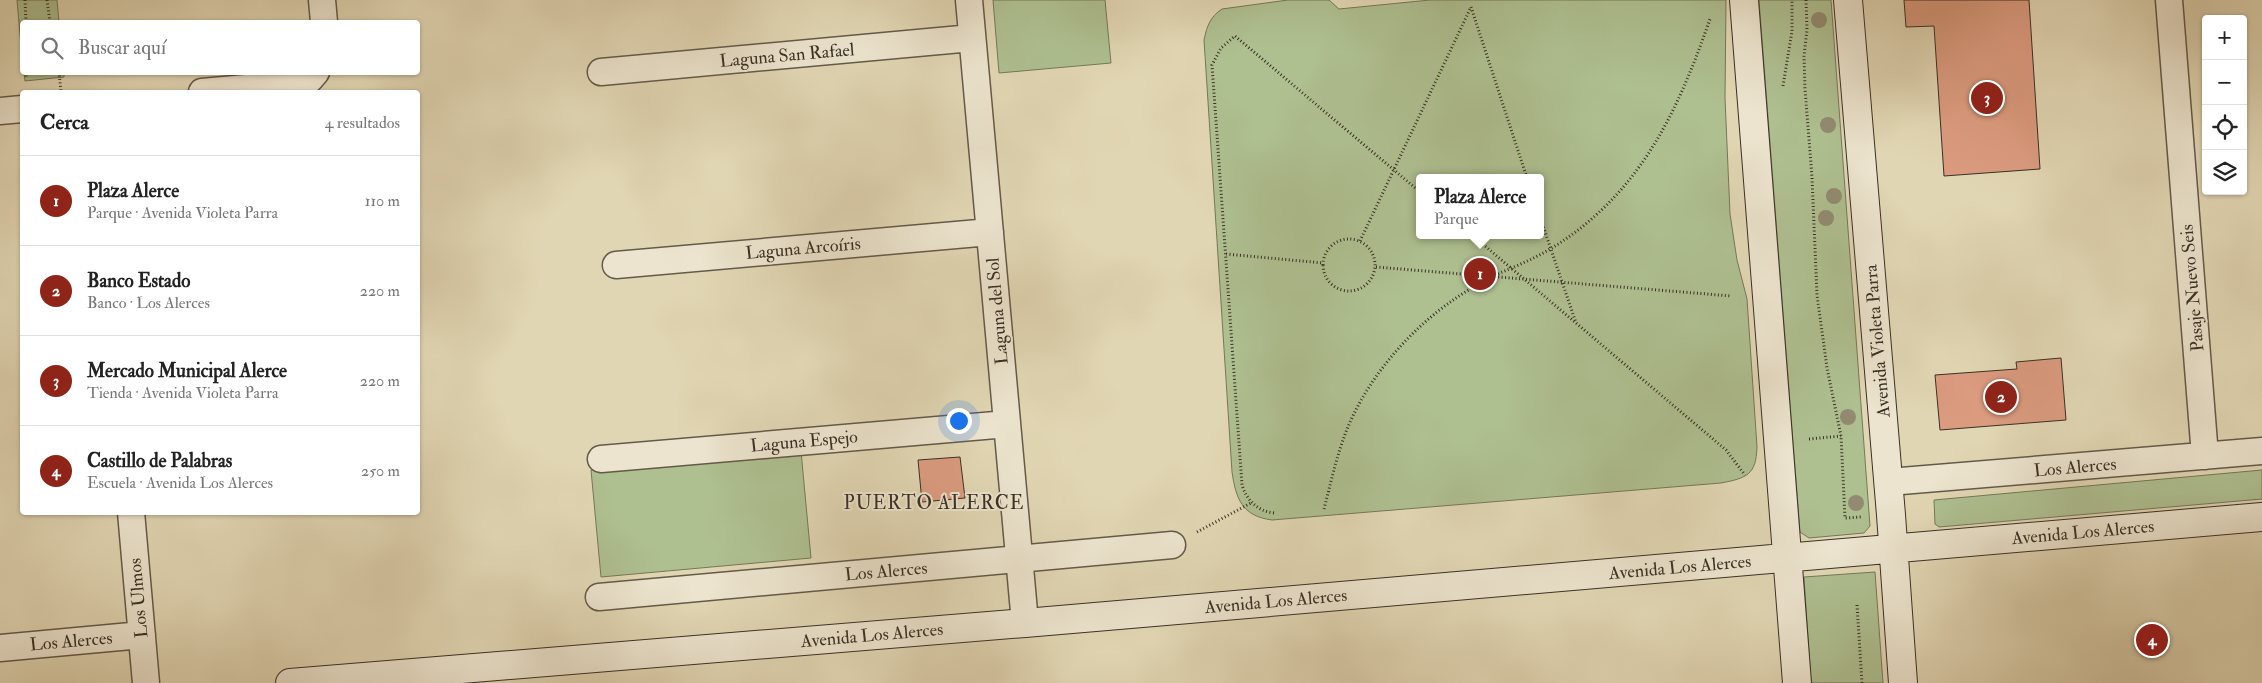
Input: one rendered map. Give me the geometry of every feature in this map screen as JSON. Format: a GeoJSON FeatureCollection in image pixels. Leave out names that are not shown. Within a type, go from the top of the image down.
{"type":"FeatureCollection","features":[{"type":"Feature","properties":{"kind":"main road"},"geometry":{"type":"LineString","coordinates":[[1744,0],[1797,683]]}},
{"type":"Feature","properties":{"kind":"main road","name":"Avenida Violeta Parra"},"geometry":{"type":"LineString","coordinates":[[1848,0],[1889,482],[1903,683]]}},
{"type":"Feature","properties":{"kind":"main road","name":"Avenida Los Alerces"},"geometry":{"type":"LineString","coordinates":[[290,683],[482,675],[1025,623],[2262,517]]}},
{"type":"Feature","properties":{"kind":"street"},"geometry":{"type":"LineString","coordinates":[[322,0],[324,20]]}},
{"type":"Feature","properties":{"kind":"street","name":"Laguna del Sol"},"geometry":{"type":"LineString","coordinates":[[969,0],[1025,623]]}},
{"type":"Feature","properties":{"kind":"street","name":"Pasaje Nuevo Seis"},"geometry":{"type":"LineString","coordinates":[[2169,0],[2205,456]]}},
{"type":"Feature","properties":{"kind":"street","name":"Laguna San Rafael"},"geometry":{"type":"LineString","coordinates":[[601,72],[972,38]]}},
{"type":"Feature","properties":{"kind":"street"},"geometry":{"type":"LineString","coordinates":[[224,90],[299,83],[310,79],[313,75]]}},
{"type":"Feature","properties":{"kind":"street"},"geometry":{"type":"LineString","coordinates":[[0,111],[20,109]]}},
{"type":"Feature","properties":{"kind":"street","name":"Laguna Arcoíris"},"geometry":{"type":"LineString","coordinates":[[616,264],[990,232]]}},
{"type":"Feature","properties":{"kind":"street","name":"Laguna Espejo"},"geometry":{"type":"LineString","coordinates":[[601,459],[1007,424]]}},
{"type":"Feature","properties":{"kind":"street","name":"Los Alerces"},"geometry":{"type":"LineString","coordinates":[[1889,482],[2262,451]]}},
{"type":"Feature","properties":{"kind":"street","name":"Los Ulmos"},"geometry":{"type":"LineString","coordinates":[[131,515],[146,683]]}},
{"type":"Feature","properties":{"kind":"street","name":"Los Alerces"},"geometry":{"type":"LineString","coordinates":[[599,597],[1172,545]]}},
{"type":"Feature","properties":{"kind":"street","name":"Los Alerces"},"geometry":{"type":"LineString","coordinates":[[0,648],[142,635]]}},
{"type":"Feature","properties":{"kind":"path"},"geometry":{"type":"LineString","coordinates":[[25,0],[26,20]]}},
{"type":"Feature","properties":{"kind":"path"},"geometry":{"type":"LineString","coordinates":[[47,0],[50,20]]}},
{"type":"Feature","properties":{"kind":"path"},"geometry":{"type":"LineString","coordinates":[[1806,0],[1804,72],[1812,178],[1817,295],[1827,368],[1841,436],[1845,518],[1866,516]]}},
{"type":"Feature","properties":{"kind":"path"},"geometry":{"type":"LineString","coordinates":[[1360,241],[1471,7],[1526,174]]}},
{"type":"Feature","properties":{"kind":"path"},"geometry":{"type":"LineString","coordinates":[[1324,510],[1343,439],[1352,419],[1382,368],[1432,317],[1461,294],[1551,249],[1574,234],[1627,184],[1643,162],[1676,107],[1710,19]]}},
{"type":"Feature","properties":{"kind":"path"},"geometry":{"type":"LineString","coordinates":[[1274,514],[1251,503],[1244,494],[1242,486],[1212,65],[1221,48],[1235,36],[1416,188]]}},
{"type":"Feature","properties":{"kind":"path"},"geometry":{"type":"LineString","coordinates":[[59,75],[61,90]]}},
{"type":"Feature","properties":{"kind":"path"},"geometry":{"type":"LineString","coordinates":[[1544,229],[1576,324]]}},
{"type":"Feature","properties":{"kind":"path"},"geometry":{"type":"LineString","coordinates":[[1343,239],[1360,241],[1372,251],[1376,266],[1370,282],[1364,287],[1348,291],[1332,285],[1327,280],[1323,264],[1329,248],[1343,239]]}},
{"type":"Feature","properties":{"kind":"path"},"geometry":{"type":"LineString","coordinates":[[1477,239],[1726,450],[1745,475]]}},
{"type":"Feature","properties":{"kind":"path"},"geometry":{"type":"LineString","coordinates":[[1226,254],[1323,264]]}},
{"type":"Feature","properties":{"kind":"path"},"geometry":{"type":"LineString","coordinates":[[1376,266],[1731,296]]}},
{"type":"Feature","properties":{"kind":"path"},"geometry":{"type":"LineString","coordinates":[[1802,440],[1841,436]]}},
{"type":"Feature","properties":{"kind":"path"},"geometry":{"type":"LineString","coordinates":[[1172,545],[1251,503]]}},
{"type":"Feature","properties":{"kind":"path"},"geometry":{"type":"LineString","coordinates":[[1857,605],[1862,683]]}},
{"type":"Feature","properties":{"kind":"green space"},"geometry":{"type":"Polygon","coordinates":[[[17,0],[57,0],[59,20],[20,20],[20,34],[17,0]]]}},
{"type":"Feature","properties":{"kind":"green space"},"geometry":{"type":"Polygon","coordinates":[[[993,0],[1105,0],[1111,63],[999,73],[993,0]]]}},
{"type":"Feature","properties":{"kind":"green space"},"geometry":{"type":"Polygon","coordinates":[[[1288,0],[1329,0],[1339,9],[1430,0],[1726,0],[1725,98],[1730,214],[1737,260],[1747,299],[1757,447],[1755,464],[1748,474],[1744,477],[1721,483],[1272,520],[1254,515],[1247,510],[1239,498],[1232,472],[1204,40],[1206,30],[1215,15],[1222,9],[1288,0]]]}},
{"type":"Feature","properties":{"kind":"green space"},"geometry":{"type":"Polygon","coordinates":[[[1759,0],[1831,0],[1870,526],[1864,533],[1809,538],[1800,532],[1759,0]]]}},
{"type":"Feature","properties":{"kind":"green space"},"geometry":{"type":"Polygon","coordinates":[[[24,75],[64,75],[64,77],[25,81],[24,75]]]}},
{"type":"Feature","properties":{"kind":"green space"},"geometry":{"type":"Polygon","coordinates":[[[801,451],[811,558],[601,577],[591,470],[801,451]]]}},
{"type":"Feature","properties":{"kind":"green space"},"geometry":{"type":"Polygon","coordinates":[[[2262,470],[2262,499],[1939,527],[1935,524],[1934,500],[2262,470]]]}},
{"type":"Feature","properties":{"kind":"green space"},"geometry":{"type":"Polygon","coordinates":[[[1875,572],[1883,683],[1811,683],[1804,577],[1875,572]]]}},
{"type":"Feature","properties":{"kind":"building"},"geometry":{"type":"Polygon","coordinates":[[[1904,0],[2029,0],[2040,169],[1944,176],[1934,26],[1906,27],[1904,0]]]}},
{"type":"Feature","properties":{"kind":"building"},"geometry":{"type":"Polygon","coordinates":[[[2061,358],[2066,420],[1940,430],[1935,375],[2017,369],[2016,362],[2061,358]]]}},
{"type":"Feature","properties":{"kind":"building"},"geometry":{"type":"Polygon","coordinates":[[[960,457],[965,498],[922,502],[918,460],[960,457]]]}},
{"type":"Feature","properties":{"kind":"place","name":"Mercado Municipal Alerce"},"geometry":{"type":"Point","coordinates":[1987,98]}},
{"type":"Feature","properties":{"kind":"place","name":"Plaza Alerce"},"geometry":{"type":"Point","coordinates":[1480,274]}},
{"type":"Feature","properties":{"kind":"place","name":"Banco Estado"},"geometry":{"type":"Point","coordinates":[2001,397]}},
{"type":"Feature","properties":{"kind":"place","name":"Castillo de Palabras"},"geometry":{"type":"Point","coordinates":[2152,640]}},
{"type":"Feature","properties":{"kind":"district","name":"PUERTO ALERCE"},"geometry":{"type":"Point","coordinates":[934,502]}}]}
